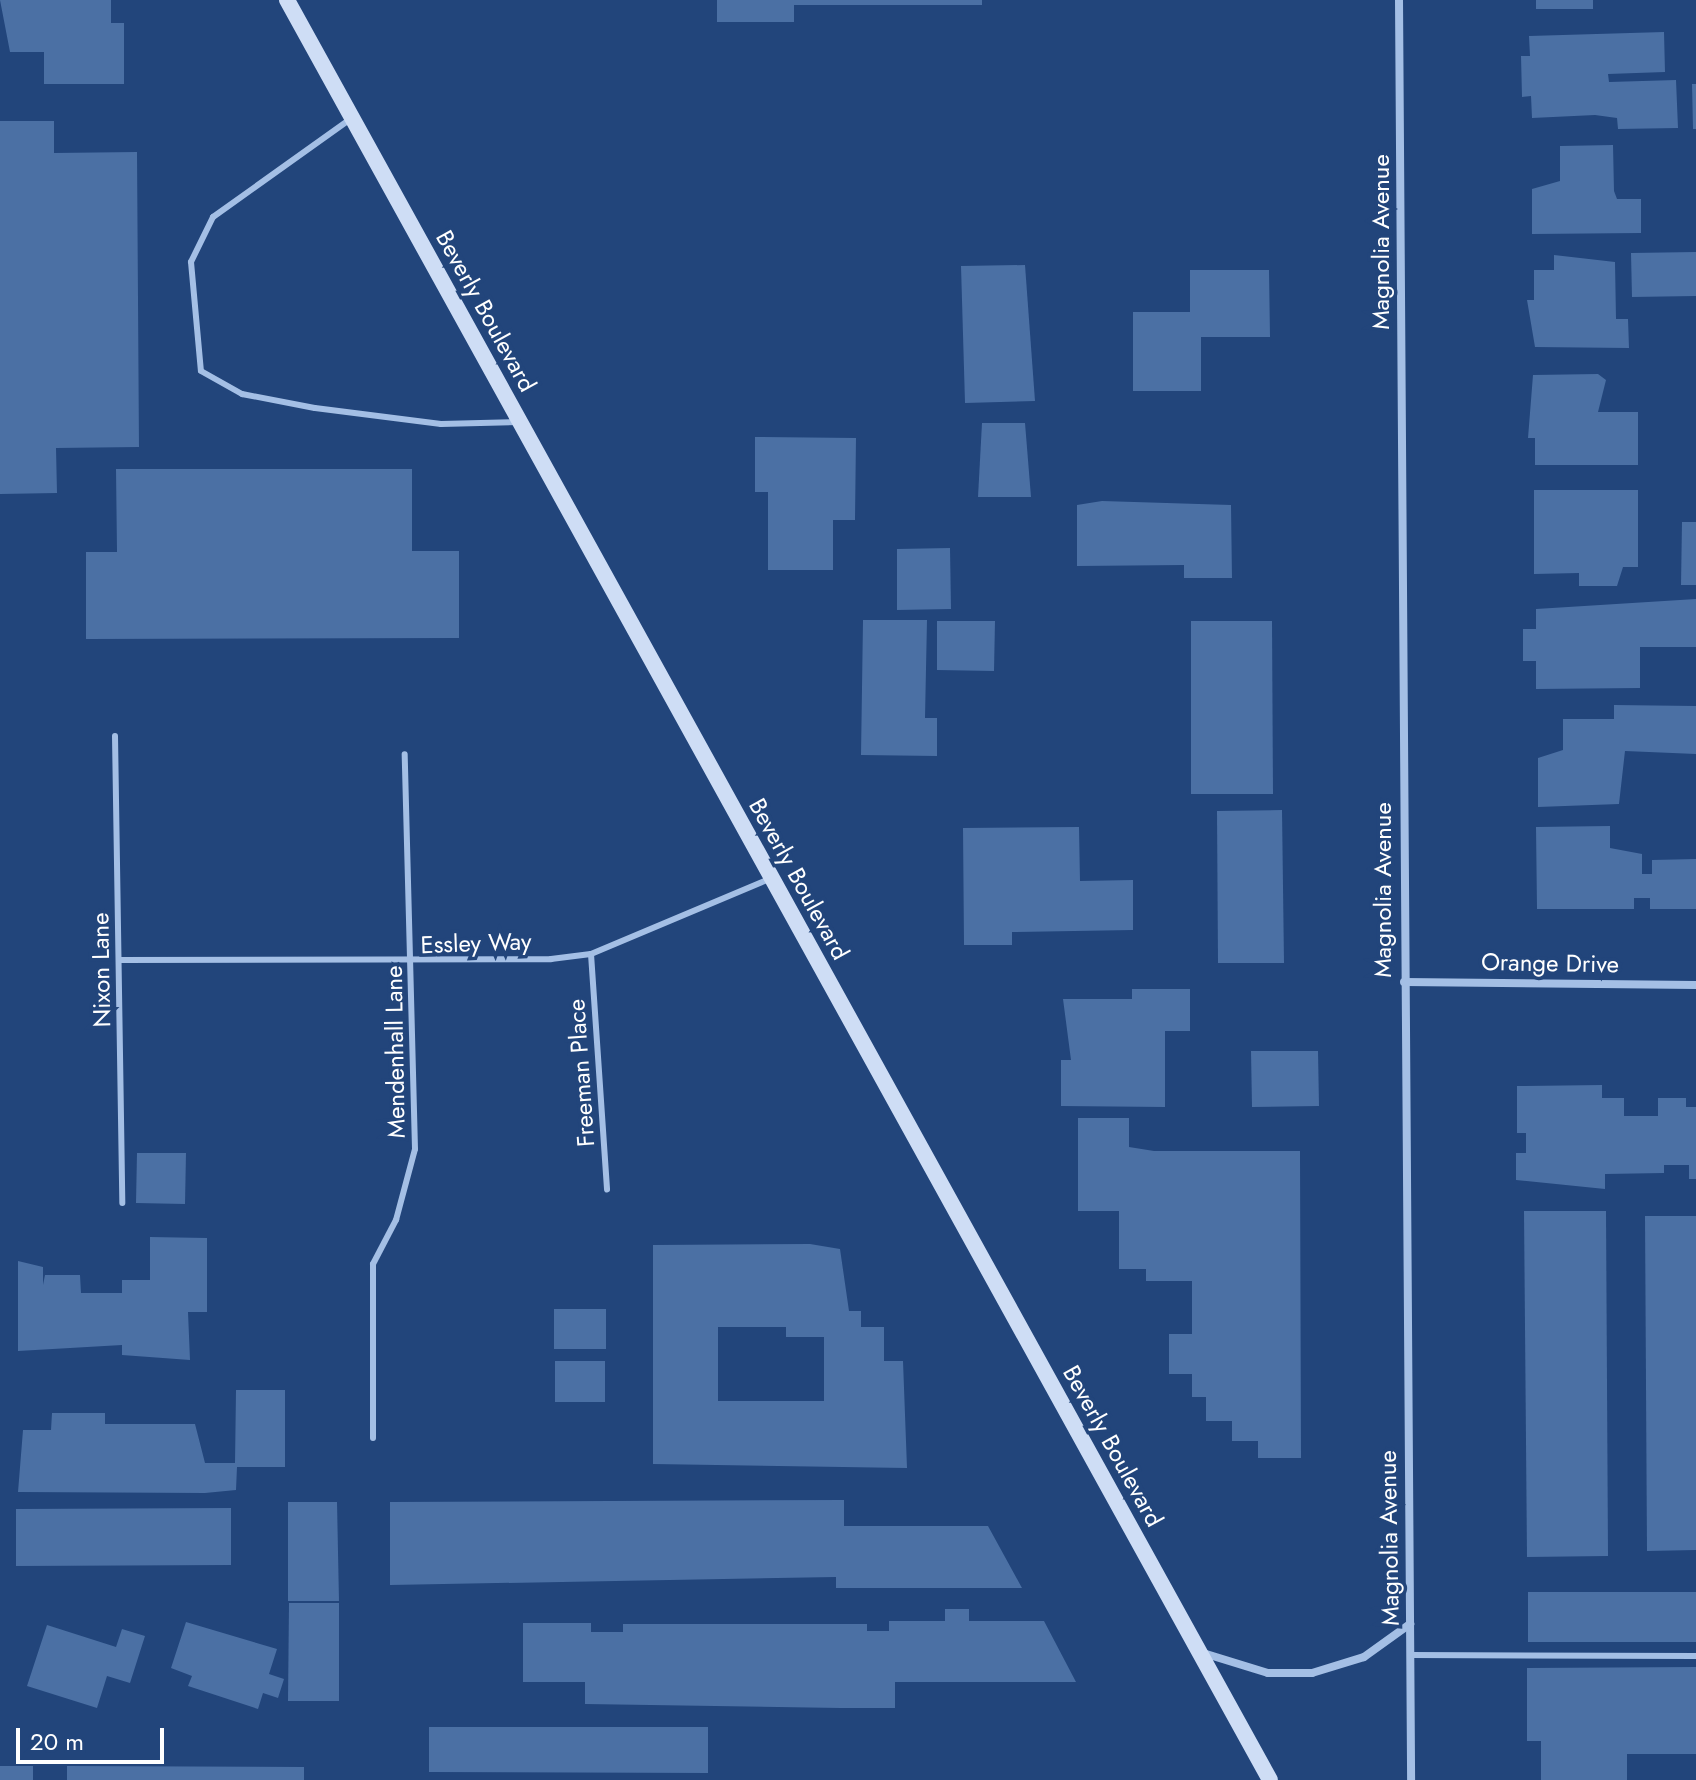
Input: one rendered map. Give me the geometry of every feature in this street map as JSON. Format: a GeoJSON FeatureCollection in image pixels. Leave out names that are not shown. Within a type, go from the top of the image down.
{"type":"FeatureCollection","features":[{"type":"Feature","properties":{"kind":"main road","name":"Beverly Boulevard"},"geometry":{"type":"LineString","coordinates":[[287,0],[1270,1780]]}},
{"type":"Feature","properties":{"kind":"street","name":"Magnolia Avenue"},"geometry":{"type":"LineString","coordinates":[[1399,0],[1411,1780]]}},
{"type":"Feature","properties":{"kind":"street","name":"Orange Drive"},"geometry":{"type":"LineString","coordinates":[[1404,982],[1696,985]]}},
{"type":"Feature","properties":{"kind":"street"},"geometry":{"type":"LineString","coordinates":[[1199,1652],[1268,1673],[1312,1673],[1364,1657],[1410,1624]]}},
{"type":"Feature","properties":{"kind":"lane"},"geometry":{"type":"LineString","coordinates":[[352,118],[213,217],[191,262],[201,371],[242,394],[315,408],[441,424],[520,421]]}},
{"type":"Feature","properties":{"kind":"lane","name":"Nixon Lane"},"geometry":{"type":"LineString","coordinates":[[115,736],[122,1203]]}},
{"type":"Feature","properties":{"kind":"lane","name":"Mendenhall Lane"},"geometry":{"type":"LineString","coordinates":[[373,1438],[373,1264],[396,1220],[415,1149],[405,754]]}},
{"type":"Feature","properties":{"kind":"lane","name":"Essley Way"},"geometry":{"type":"LineString","coordinates":[[119,960],[412,963],[591,954],[772,878]]}},
{"type":"Feature","properties":{"kind":"lane","name":"Freeman Place"},"geometry":{"type":"LineString","coordinates":[[591,954],[607,1189]]}},
{"type":"Feature","properties":{"kind":"lane"},"geometry":{"type":"LineString","coordinates":[[1410,1655],[1696,1656]]}},
{"type":"Feature","properties":{"kind":"building"},"geometry":{"type":"Polygon","coordinates":[[[0,0],[111,0],[111,23],[124,23],[124,84],[44,84],[44,52],[10,52],[0,0]]]}},
{"type":"Feature","properties":{"kind":"building"},"geometry":{"type":"Polygon","coordinates":[[[717,0],[982,0],[982,5],[794,5],[794,22],[717,22],[717,0]]]}},
{"type":"Feature","properties":{"kind":"building"},"geometry":{"type":"Polygon","coordinates":[[[1536,0],[1593,0],[1593,9],[1536,9],[1536,0]]]}},
{"type":"Feature","properties":{"kind":"building"},"geometry":{"type":"Polygon","coordinates":[[[1664,32],[1665,72],[1608,74],[1609,82],[1676,80],[1678,128],[1618,129],[1617,118],[1595,115],[1532,118],[1531,96],[1522,97],[1521,56],[1530,56],[1529,36],[1664,32]]]}},
{"type":"Feature","properties":{"kind":"building"},"geometry":{"type":"Polygon","coordinates":[[[1692,84],[1696,84],[1696,129],[1693,129],[1692,84]]]}},
{"type":"Feature","properties":{"kind":"building"},"geometry":{"type":"Polygon","coordinates":[[[0,121],[54,121],[54,153],[137,152],[139,447],[56,448],[57,493],[0,494],[0,121]]]}},
{"type":"Feature","properties":{"kind":"building"},"geometry":{"type":"Polygon","coordinates":[[[1613,145],[1614,191],[1617,199],[1641,199],[1641,233],[1532,234],[1532,189],[1560,181],[1560,146],[1613,145]]]}},
{"type":"Feature","properties":{"kind":"building"},"geometry":{"type":"Polygon","coordinates":[[[1696,252],[1696,296],[1632,297],[1631,253],[1696,252]]]}},
{"type":"Feature","properties":{"kind":"building"},"geometry":{"type":"Polygon","coordinates":[[[1554,255],[1615,262],[1616,319],[1628,319],[1629,348],[1535,347],[1527,300],[1534,300],[1534,270],[1554,270],[1554,255]]]}},
{"type":"Feature","properties":{"kind":"building"},"geometry":{"type":"Polygon","coordinates":[[[1025,265],[1035,401],[965,403],[961,266],[1025,265]]]}},
{"type":"Feature","properties":{"kind":"building"},"geometry":{"type":"Polygon","coordinates":[[[1190,270],[1269,270],[1270,337],[1201,337],[1201,391],[1133,391],[1133,312],[1190,312],[1190,270]]]}},
{"type":"Feature","properties":{"kind":"building"},"geometry":{"type":"Polygon","coordinates":[[[1598,374],[1606,380],[1598,412],[1638,412],[1638,465],[1535,465],[1535,438],[1528,438],[1533,375],[1598,374]]]}},
{"type":"Feature","properties":{"kind":"building"},"geometry":{"type":"Polygon","coordinates":[[[982,423],[1025,423],[1031,497],[978,497],[982,423]]]}},
{"type":"Feature","properties":{"kind":"building"},"geometry":{"type":"Polygon","coordinates":[[[755,437],[856,438],[855,520],[833,520],[833,570],[768,570],[768,492],[755,492],[755,437]]]}},
{"type":"Feature","properties":{"kind":"building"},"geometry":{"type":"Polygon","coordinates":[[[116,469],[412,469],[412,551],[459,551],[459,638],[86,639],[86,552],[117,552],[116,469]]]}},
{"type":"Feature","properties":{"kind":"building"},"geometry":{"type":"Polygon","coordinates":[[[1534,490],[1638,490],[1638,567],[1623,567],[1617,586],[1579,586],[1579,573],[1534,574],[1534,490]]]}},
{"type":"Feature","properties":{"kind":"building"},"geometry":{"type":"Polygon","coordinates":[[[1102,501],[1231,505],[1232,578],[1184,578],[1184,565],[1077,566],[1077,505],[1102,501]]]}},
{"type":"Feature","properties":{"kind":"building"},"geometry":{"type":"Polygon","coordinates":[[[1682,522],[1696,522],[1696,585],[1681,585],[1682,522]]]}},
{"type":"Feature","properties":{"kind":"building"},"geometry":{"type":"Polygon","coordinates":[[[950,548],[951,609],[897,610],[897,549],[950,548]]]}},
{"type":"Feature","properties":{"kind":"building"},"geometry":{"type":"Polygon","coordinates":[[[1696,599],[1696,647],[1640,647],[1640,688],[1536,689],[1536,661],[1523,661],[1523,629],[1536,629],[1536,609],[1696,599]]]}},
{"type":"Feature","properties":{"kind":"building"},"geometry":{"type":"Polygon","coordinates":[[[863,620],[927,620],[925,718],[937,718],[937,756],[861,755],[863,620]]]}},
{"type":"Feature","properties":{"kind":"building"},"geometry":{"type":"Polygon","coordinates":[[[937,621],[995,621],[994,671],[937,670],[937,621]]]}},
{"type":"Feature","properties":{"kind":"building"},"geometry":{"type":"Polygon","coordinates":[[[1191,621],[1272,621],[1273,794],[1191,794],[1191,621]]]}},
{"type":"Feature","properties":{"kind":"building"},"geometry":{"type":"Polygon","coordinates":[[[1614,705],[1696,706],[1696,754],[1625,751],[1619,804],[1538,807],[1538,758],[1563,750],[1563,719],[1614,719],[1614,705]]]}},
{"type":"Feature","properties":{"kind":"building"},"geometry":{"type":"Polygon","coordinates":[[[1282,810],[1284,963],[1218,963],[1217,811],[1282,810]]]}},
{"type":"Feature","properties":{"kind":"building"},"geometry":{"type":"Polygon","coordinates":[[[1610,826],[1610,848],[1642,854],[1642,874],[1652,874],[1652,860],[1696,859],[1696,909],[1650,909],[1650,898],[1634,898],[1634,909],[1537,909],[1536,827],[1610,826]]]}},
{"type":"Feature","properties":{"kind":"building"},"geometry":{"type":"Polygon","coordinates":[[[1079,827],[1080,881],[1133,880],[1133,930],[1012,932],[1012,945],[964,945],[963,828],[1079,827]]]}},
{"type":"Feature","properties":{"kind":"building"},"geometry":{"type":"Polygon","coordinates":[[[1132,989],[1190,989],[1190,1031],[1165,1031],[1165,1107],[1061,1106],[1061,1060],[1071,1060],[1063,999],[1132,999],[1132,989]]]}},
{"type":"Feature","properties":{"kind":"building"},"geometry":{"type":"Polygon","coordinates":[[[1251,1051],[1318,1051],[1319,1106],[1252,1107],[1251,1051]]]}},
{"type":"Feature","properties":{"kind":"building"},"geometry":{"type":"Polygon","coordinates":[[[1602,1085],[1602,1098],[1624,1098],[1624,1116],[1658,1116],[1658,1098],[1686,1098],[1686,1107],[1696,1107],[1696,1179],[1689,1179],[1689,1165],[1664,1165],[1664,1173],[1605,1174],[1605,1189],[1516,1180],[1516,1153],[1526,1153],[1526,1133],[1517,1133],[1517,1086],[1602,1085]]]}},
{"type":"Feature","properties":{"kind":"building"},"geometry":{"type":"Polygon","coordinates":[[[1078,1118],[1129,1118],[1129,1147],[1154,1151],[1300,1151],[1301,1458],[1258,1458],[1258,1441],[1232,1441],[1232,1421],[1206,1421],[1206,1397],[1192,1397],[1192,1374],[1169,1374],[1169,1334],[1192,1334],[1192,1281],[1146,1281],[1146,1269],[1119,1269],[1119,1211],[1078,1211],[1078,1118]]]}},
{"type":"Feature","properties":{"kind":"building"},"geometry":{"type":"Polygon","coordinates":[[[137,1153],[186,1153],[185,1204],[136,1203],[137,1153]]]}},
{"type":"Feature","properties":{"kind":"building"},"geometry":{"type":"Polygon","coordinates":[[[1524,1211],[1606,1211],[1608,1556],[1527,1557],[1524,1211]]]}},
{"type":"Feature","properties":{"kind":"building"},"geometry":{"type":"Polygon","coordinates":[[[1645,1216],[1696,1216],[1696,1550],[1647,1551],[1645,1216]]]}},
{"type":"Feature","properties":{"kind":"building"},"geometry":{"type":"Polygon","coordinates":[[[150,1237],[207,1238],[207,1312],[188,1312],[190,1360],[122,1355],[122,1345],[18,1351],[18,1261],[43,1267],[43,1285],[45,1275],[80,1275],[81,1293],[122,1293],[122,1280],[150,1280],[150,1237]]]}},
{"type":"Feature","properties":{"kind":"building"},"geometry":{"type":"Polygon","coordinates":[[[810,1244],[840,1249],[849,1311],[861,1311],[861,1327],[884,1327],[884,1361],[903,1361],[907,1468],[653,1464],[653,1245],[810,1244]],[[718,1327],[718,1401],[824,1401],[824,1337],[786,1337],[786,1327],[718,1327]]]}},
{"type":"Feature","properties":{"kind":"building"},"geometry":{"type":"Polygon","coordinates":[[[554,1309],[606,1309],[606,1349],[554,1349],[554,1309]]]}},
{"type":"Feature","properties":{"kind":"building"},"geometry":{"type":"Polygon","coordinates":[[[555,1361],[605,1361],[605,1402],[555,1402],[555,1361]]]}},
{"type":"Feature","properties":{"kind":"building"},"geometry":{"type":"Polygon","coordinates":[[[236,1390],[285,1390],[285,1467],[237,1467],[236,1490],[205,1493],[18,1492],[23,1430],[51,1430],[52,1413],[105,1413],[105,1424],[195,1424],[205,1463],[235,1463],[236,1390]]]}},
{"type":"Feature","properties":{"kind":"building"},"geometry":{"type":"Polygon","coordinates":[[[844,1500],[844,1526],[988,1526],[1022,1588],[836,1588],[836,1577],[390,1585],[390,1502],[844,1500]]]}},
{"type":"Feature","properties":{"kind":"building"},"geometry":{"type":"Polygon","coordinates":[[[288,1502],[337,1502],[339,1601],[288,1601],[288,1502]]]}},
{"type":"Feature","properties":{"kind":"building"},"geometry":{"type":"Polygon","coordinates":[[[231,1508],[231,1565],[16,1566],[16,1509],[231,1508]]]}},
{"type":"Feature","properties":{"kind":"building"},"geometry":{"type":"Polygon","coordinates":[[[1528,1592],[1696,1592],[1696,1642],[1528,1642],[1528,1592]]]}},
{"type":"Feature","properties":{"kind":"building"},"geometry":{"type":"Polygon","coordinates":[[[289,1603],[339,1603],[339,1701],[288,1701],[289,1603]]]}},
{"type":"Feature","properties":{"kind":"building"},"geometry":{"type":"Polygon","coordinates":[[[945,1609],[969,1609],[969,1621],[1044,1621],[1076,1682],[895,1682],[895,1708],[841,1708],[585,1704],[585,1682],[523,1682],[523,1623],[591,1623],[591,1632],[623,1632],[623,1624],[867,1624],[867,1631],[889,1631],[889,1621],[945,1621],[945,1609]]]}},
{"type":"Feature","properties":{"kind":"building"},"geometry":{"type":"Polygon","coordinates":[[[186,1622],[277,1649],[269,1674],[284,1679],[278,1698],[263,1693],[258,1709],[188,1686],[192,1676],[171,1668],[186,1622]]]}},
{"type":"Feature","properties":{"kind":"building"},"geometry":{"type":"Polygon","coordinates":[[[47,1625],[116,1647],[122,1629],[145,1636],[130,1683],[107,1676],[97,1708],[27,1686],[47,1625]]]}},
{"type":"Feature","properties":{"kind":"building"},"geometry":{"type":"Polygon","coordinates":[[[1696,1667],[1696,1754],[1627,1754],[1627,1780],[1541,1780],[1541,1741],[1527,1741],[1527,1668],[1696,1667]]]}},
{"type":"Feature","properties":{"kind":"building"},"geometry":{"type":"Polygon","coordinates":[[[429,1727],[708,1727],[708,1773],[429,1772],[429,1727]]]}},
{"type":"Feature","properties":{"kind":"building"},"geometry":{"type":"Polygon","coordinates":[[[0,1766],[33,1766],[33,1780],[0,1780],[0,1766]]]}},
{"type":"Feature","properties":{"kind":"building"},"geometry":{"type":"Polygon","coordinates":[[[67,1766],[304,1767],[304,1780],[67,1780],[67,1766]]]}}]}
